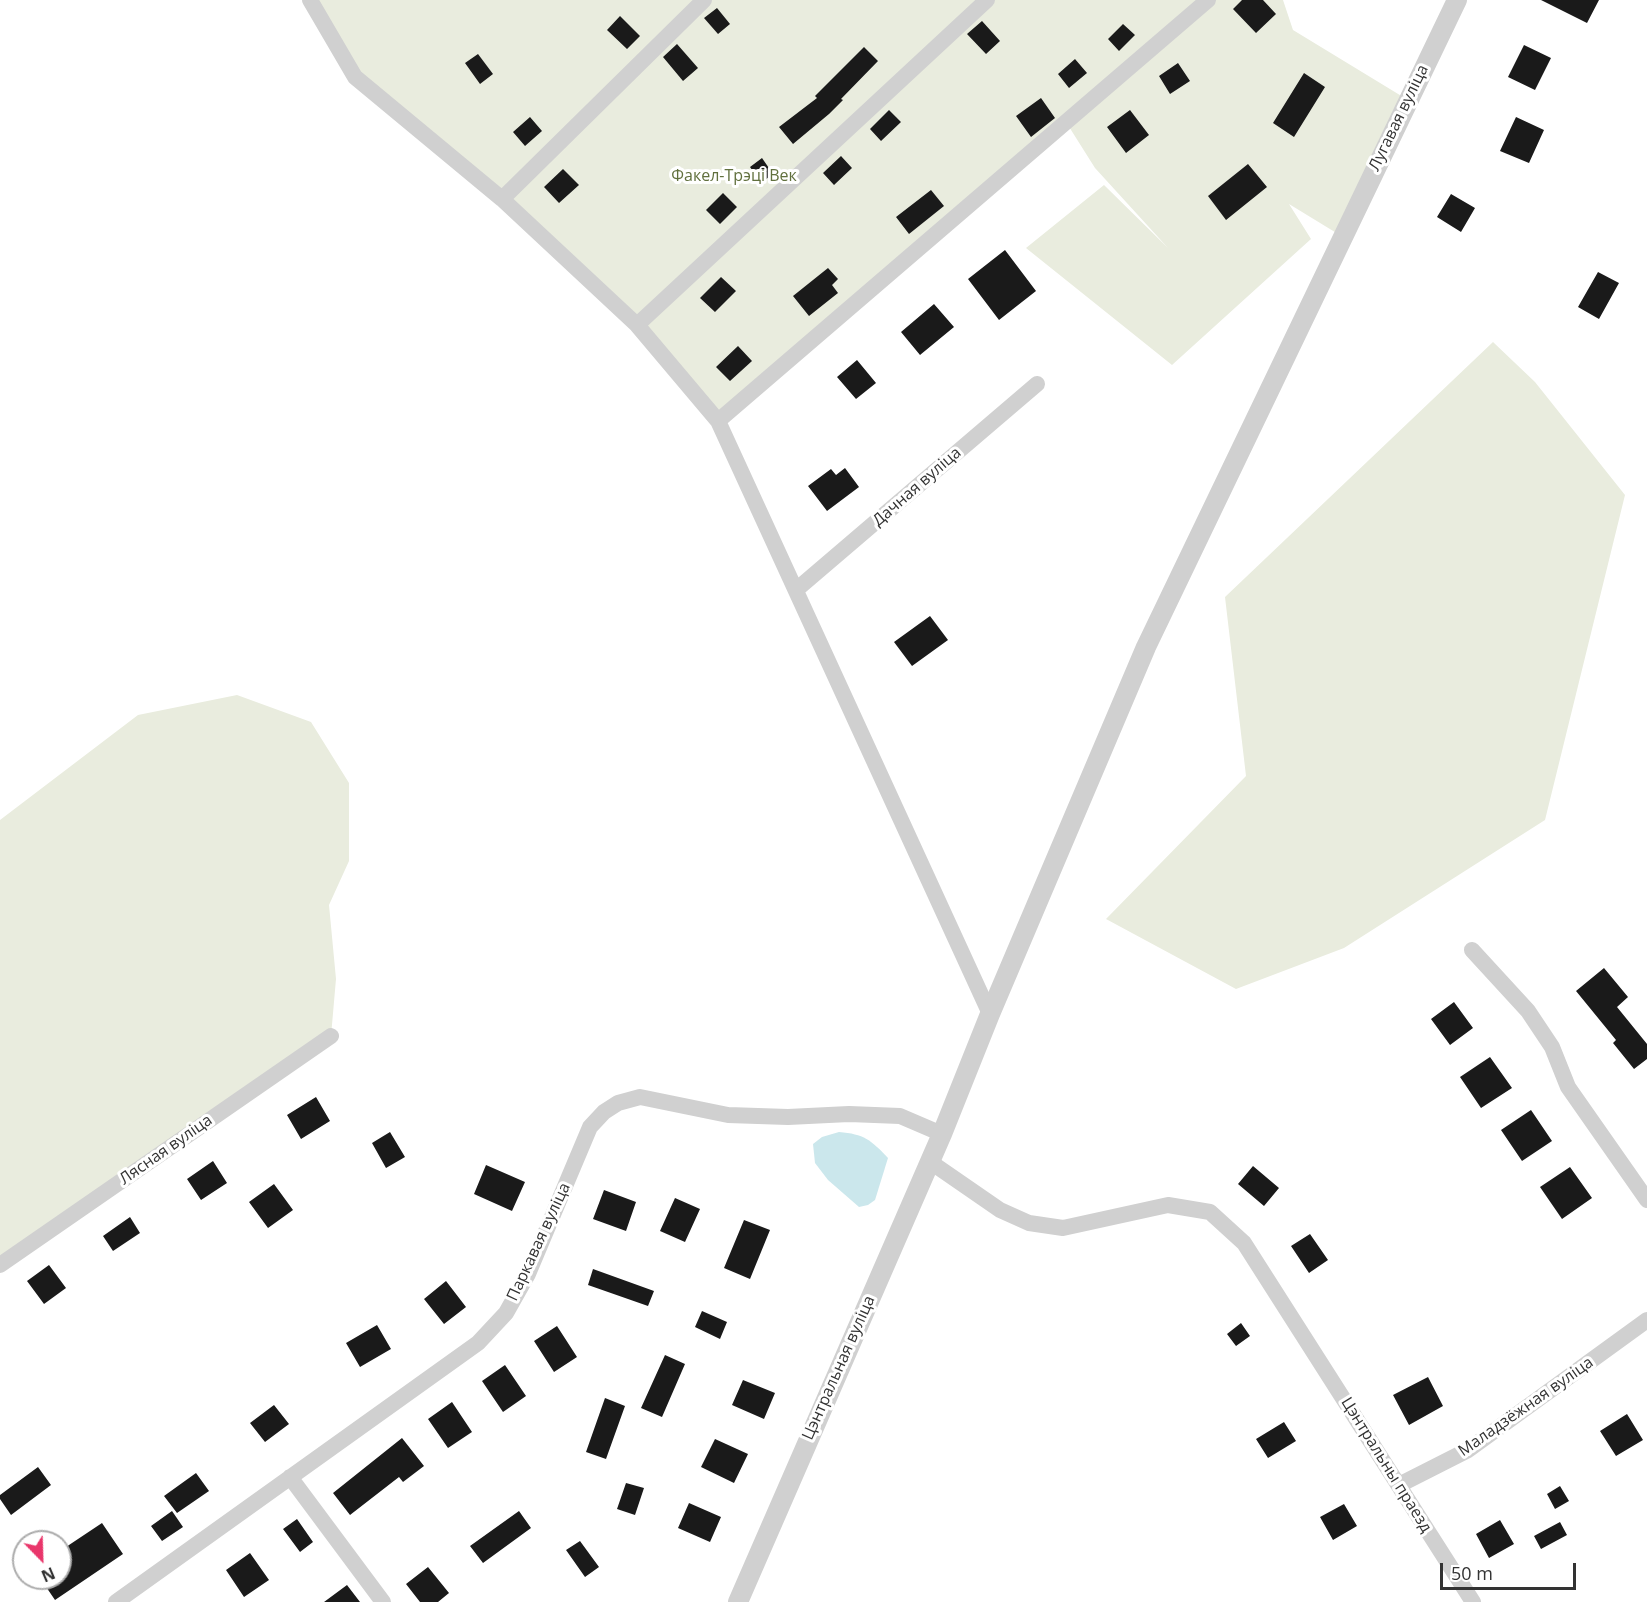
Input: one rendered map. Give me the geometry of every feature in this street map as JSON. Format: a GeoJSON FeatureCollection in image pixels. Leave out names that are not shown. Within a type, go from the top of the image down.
{"type":"FeatureCollection","features":[{"type":"Feature","properties":{"kind":"street"},"geometry":{"type":"LineString","coordinates":[[310,0],[355,77],[502,199],[637,325],[718,421],[990,1014]]}},
{"type":"Feature","properties":{"kind":"street"},"geometry":{"type":"LineString","coordinates":[[502,199],[704,0]]}},
{"type":"Feature","properties":{"kind":"street"},"geometry":{"type":"LineString","coordinates":[[637,325],[987,0]]}},
{"type":"Feature","properties":{"kind":"street"},"geometry":{"type":"LineString","coordinates":[[718,421],[1208,0]]}},
{"type":"Feature","properties":{"kind":"street","name":"Лугавая вуліца"},"geometry":{"type":"LineString","coordinates":[[990,1014],[1146,647],[1457,0]]}},
{"type":"Feature","properties":{"kind":"street","name":"Дачная вуліца"},"geometry":{"type":"LineString","coordinates":[[796,590],[1037,384]]}},
{"type":"Feature","properties":{"kind":"street"},"geometry":{"type":"LineString","coordinates":[[1472,950],[1528,1011],[1551,1047],[1568,1087],[1647,1200]]}},
{"type":"Feature","properties":{"kind":"street","name":"Цэнтральная вуліца"},"geometry":{"type":"LineString","coordinates":[[738,1602],[942,1134],[990,1014]]}},
{"type":"Feature","properties":{"kind":"street","name":"Лясная вуліца"},"geometry":{"type":"LineString","coordinates":[[0,1264],[332,1036]]}},
{"type":"Feature","properties":{"kind":"street","name":"Паркавая вуліца"},"geometry":{"type":"LineString","coordinates":[[116,1602],[478,1343],[506,1313],[528,1274],[590,1127],[604,1112],[618,1103],[640,1097],[728,1114],[788,1117],[849,1114],[900,1116],[942,1134]]}},
{"type":"Feature","properties":{"kind":"street","name":"Цэнтральны праезд"},"geometry":{"type":"LineString","coordinates":[[929,1161],[1000,1210],[1029,1223],[1063,1228],[1168,1205],[1210,1212],[1244,1243],[1473,1602]]}},
{"type":"Feature","properties":{"kind":"street","name":"Маладзёжная вуліца"},"geometry":{"type":"LineString","coordinates":[[1399,1485],[1468,1450],[1647,1320]]}},
{"type":"Feature","properties":{"kind":"street"},"geometry":{"type":"LineString","coordinates":[[290,1477],[383,1602]]}},
{"type":"Feature","properties":{"kind":"green space","name":"Факел-Трэці Век"},"geometry":{"type":"Polygon","coordinates":[[[310,0],[1283,0],[1293,30],[1408,100],[1343,237],[1289,204],[1311,239],[1172,365],[1026,248],[1104,185],[1168,248],[1095,168],[1066,122],[718,421],[637,325],[355,77],[310,0]]]}},
{"type":"Feature","properties":{"kind":"green space"},"geometry":{"type":"Polygon","coordinates":[[[1493,342],[1535,382],[1625,495],[1545,820],[1344,948],[1236,989],[1106,919],[1246,776],[1225,597],[1493,342]]]}},
{"type":"Feature","properties":{"kind":"green space"},"geometry":{"type":"Polygon","coordinates":[[[237,695],[311,722],[349,783],[349,861],[329,905],[336,979],[331,1036],[0,1265],[0,820],[138,715],[237,695]]]}},
{"type":"Feature","properties":{"kind":"water"},"geometry":{"type":"Polygon","coordinates":[[[839,1132],[855,1134],[867,1139],[888,1158],[875,1200],[868,1205],[859,1207],[828,1180],[815,1163],[813,1144],[822,1137],[839,1132]]]}},
{"type":"Feature","properties":{"kind":"building"},"geometry":{"type":"Polygon","coordinates":[[[1242,0],[1263,0],[1276,14],[1256,33],[1233,9],[1242,0]]]}},
{"type":"Feature","properties":{"kind":"building"},"geometry":{"type":"Polygon","coordinates":[[[1541,0],[1599,0],[1587,23],[1541,0]]]}},
{"type":"Feature","properties":{"kind":"building"},"geometry":{"type":"Polygon","coordinates":[[[717,8],[730,24],[718,34],[704,18],[717,8]]]}},
{"type":"Feature","properties":{"kind":"building"},"geometry":{"type":"Polygon","coordinates":[[[620,16],[640,36],[627,49],[607,30],[620,16]]]}},
{"type":"Feature","properties":{"kind":"building"},"geometry":{"type":"Polygon","coordinates":[[[982,21],[1000,41],[986,54],[967,34],[982,21]]]}},
{"type":"Feature","properties":{"kind":"building"},"geometry":{"type":"Polygon","coordinates":[[[1123,24],[1135,35],[1119,51],[1108,39],[1123,24]]]}},
{"type":"Feature","properties":{"kind":"building"},"geometry":{"type":"Polygon","coordinates":[[[677,44],[698,68],[683,81],[663,57],[677,44]]]}},
{"type":"Feature","properties":{"kind":"building"},"geometry":{"type":"Polygon","coordinates":[[[1524,45],[1551,58],[1535,90],[1508,77],[1524,45]]]}},
{"type":"Feature","properties":{"kind":"building"},"geometry":{"type":"Polygon","coordinates":[[[864,47],[878,61],[829,114],[793,144],[779,127],[817,98],[815,96],[864,47]]]}},
{"type":"Feature","properties":{"kind":"building"},"geometry":{"type":"Polygon","coordinates":[[[478,54],[493,74],[480,84],[465,63],[478,54]]]}},
{"type":"Feature","properties":{"kind":"building"},"geometry":{"type":"Polygon","coordinates":[[[1075,59],[1087,73],[1069,88],[1058,74],[1075,59]]]}},
{"type":"Feature","properties":{"kind":"building"},"geometry":{"type":"Polygon","coordinates":[[[1178,63],[1190,81],[1170,94],[1159,76],[1178,63]]]}},
{"type":"Feature","properties":{"kind":"building"},"geometry":{"type":"Polygon","coordinates":[[[1304,73],[1325,87],[1294,137],[1273,123],[1304,73]]]}},
{"type":"Feature","properties":{"kind":"building"},"geometry":{"type":"Polygon","coordinates":[[[1041,98],[1055,118],[1031,137],[1016,116],[1041,98]]]}},
{"type":"Feature","properties":{"kind":"building"},"geometry":{"type":"Polygon","coordinates":[[[889,110],[901,122],[881,141],[870,129],[889,110]]]}},
{"type":"Feature","properties":{"kind":"building"},"geometry":{"type":"Polygon","coordinates":[[[1130,110],[1149,135],[1126,153],[1107,127],[1130,110]]]}},
{"type":"Feature","properties":{"kind":"building"},"geometry":{"type":"Polygon","coordinates":[[[530,117],[542,131],[525,146],[513,132],[530,117]]]}},
{"type":"Feature","properties":{"kind":"building"},"geometry":{"type":"Polygon","coordinates":[[[1516,117],[1544,130],[1529,163],[1500,151],[1516,117]]]}},
{"type":"Feature","properties":{"kind":"building"},"geometry":{"type":"Polygon","coordinates":[[[841,156],[852,168],[834,185],[823,173],[841,156]]]}},
{"type":"Feature","properties":{"kind":"building"},"geometry":{"type":"Polygon","coordinates":[[[762,158],[773,174],[761,183],[750,167],[762,158]]]}},
{"type":"Feature","properties":{"kind":"building"},"geometry":{"type":"Polygon","coordinates":[[[1248,164],[1267,187],[1226,220],[1208,196],[1248,164]]]}},
{"type":"Feature","properties":{"kind":"building"},"geometry":{"type":"Polygon","coordinates":[[[563,169],[579,185],[559,203],[544,187],[563,169]]]}},
{"type":"Feature","properties":{"kind":"building"},"geometry":{"type":"Polygon","coordinates":[[[931,190],[944,206],[909,234],[896,217],[931,190]]]}},
{"type":"Feature","properties":{"kind":"building"},"geometry":{"type":"Polygon","coordinates":[[[723,193],[737,207],[720,224],[706,210],[723,193]]]}},
{"type":"Feature","properties":{"kind":"building"},"geometry":{"type":"Polygon","coordinates":[[[1451,194],[1475,208],[1461,232],[1437,217],[1451,194]]]}},
{"type":"Feature","properties":{"kind":"building"},"geometry":{"type":"Polygon","coordinates":[[[1005,250],[1036,291],[999,320],[968,279],[1005,250]]]}},
{"type":"Feature","properties":{"kind":"building"},"geometry":{"type":"Polygon","coordinates":[[[828,268],[838,279],[832,285],[838,293],[809,316],[793,296],[828,268]]]}},
{"type":"Feature","properties":{"kind":"building"},"geometry":{"type":"Polygon","coordinates":[[[1598,272],[1619,283],[1599,319],[1578,307],[1598,272]]]}},
{"type":"Feature","properties":{"kind":"building"},"geometry":{"type":"Polygon","coordinates":[[[721,277],[736,291],[715,312],[700,298],[721,277]]]}},
{"type":"Feature","properties":{"kind":"building"},"geometry":{"type":"Polygon","coordinates":[[[934,304],[954,327],[920,355],[901,332],[934,304]]]}},
{"type":"Feature","properties":{"kind":"building"},"geometry":{"type":"Polygon","coordinates":[[[738,346],[752,361],[730,381],[716,367],[738,346]]]}},
{"type":"Feature","properties":{"kind":"building"},"geometry":{"type":"Polygon","coordinates":[[[857,360],[876,383],[856,399],[837,377],[857,360]]]}},
{"type":"Feature","properties":{"kind":"building"},"geometry":{"type":"Polygon","coordinates":[[[845,468],[859,487],[827,511],[808,486],[831,469],[836,475],[845,468]]]}},
{"type":"Feature","properties":{"kind":"building"},"geometry":{"type":"Polygon","coordinates":[[[930,616],[948,640],[912,666],[894,642],[930,616]]]}},
{"type":"Feature","properties":{"kind":"building"},"geometry":{"type":"Polygon","coordinates":[[[1604,968],[1628,997],[1617,1007],[1647,1044],[1647,1059],[1634,1069],[1613,1043],[1616,1040],[1576,991],[1604,968]]]}},
{"type":"Feature","properties":{"kind":"building"},"geometry":{"type":"Polygon","coordinates":[[[1454,1002],[1473,1028],[1450,1045],[1431,1019],[1454,1002]]]}},
{"type":"Feature","properties":{"kind":"building"},"geometry":{"type":"Polygon","coordinates":[[[1490,1057],[1512,1088],[1481,1108],[1460,1077],[1490,1057]]]}},
{"type":"Feature","properties":{"kind":"building"},"geometry":{"type":"Polygon","coordinates":[[[316,1097],[330,1121],[301,1139],[287,1115],[316,1097]]]}},
{"type":"Feature","properties":{"kind":"building"},"geometry":{"type":"Polygon","coordinates":[[[1531,1110],[1552,1141],[1522,1161],[1501,1130],[1531,1110]]]}},
{"type":"Feature","properties":{"kind":"building"},"geometry":{"type":"Polygon","coordinates":[[[390,1132],[405,1157],[386,1168],[372,1143],[390,1132]]]}},
{"type":"Feature","properties":{"kind":"building"},"geometry":{"type":"Polygon","coordinates":[[[213,1161],[227,1183],[201,1200],[187,1179],[213,1161]]]}},
{"type":"Feature","properties":{"kind":"building"},"geometry":{"type":"Polygon","coordinates":[[[486,1165],[525,1182],[512,1211],[474,1194],[486,1165]]]}},
{"type":"Feature","properties":{"kind":"building"},"geometry":{"type":"Polygon","coordinates":[[[1253,1166],[1279,1188],[1264,1206],[1238,1184],[1253,1166]]]}},
{"type":"Feature","properties":{"kind":"building"},"geometry":{"type":"Polygon","coordinates":[[[1570,1167],[1592,1198],[1562,1219],[1540,1187],[1570,1167]]]}},
{"type":"Feature","properties":{"kind":"building"},"geometry":{"type":"Polygon","coordinates":[[[274,1184],[293,1210],[268,1228],[249,1202],[274,1184]]]}},
{"type":"Feature","properties":{"kind":"building"},"geometry":{"type":"Polygon","coordinates":[[[604,1190],[636,1202],[626,1231],[593,1219],[604,1190]]]}},
{"type":"Feature","properties":{"kind":"building"},"geometry":{"type":"Polygon","coordinates":[[[675,1198],[700,1209],[685,1242],[660,1231],[675,1198]]]}},
{"type":"Feature","properties":{"kind":"building"},"geometry":{"type":"Polygon","coordinates":[[[130,1217],[140,1233],[113,1251],[103,1236],[130,1217]]]}},
{"type":"Feature","properties":{"kind":"building"},"geometry":{"type":"Polygon","coordinates":[[[744,1220],[770,1230],[750,1279],[724,1268],[744,1220]]]}},
{"type":"Feature","properties":{"kind":"building"},"geometry":{"type":"Polygon","coordinates":[[[1310,1234],[1328,1260],[1309,1273],[1291,1246],[1310,1234]]]}},
{"type":"Feature","properties":{"kind":"building"},"geometry":{"type":"Polygon","coordinates":[[[49,1265],[66,1288],[44,1304],[27,1281],[49,1265]]]}},
{"type":"Feature","properties":{"kind":"building"},"geometry":{"type":"Polygon","coordinates":[[[593,1269],[654,1291],[648,1306],[588,1285],[593,1269]]]}},
{"type":"Feature","properties":{"kind":"building"},"geometry":{"type":"Polygon","coordinates":[[[446,1281],[466,1307],[444,1324],[424,1299],[446,1281]]]}},
{"type":"Feature","properties":{"kind":"building"},"geometry":{"type":"Polygon","coordinates":[[[702,1311],[727,1322],[720,1339],[695,1327],[702,1311]]]}},
{"type":"Feature","properties":{"kind":"building"},"geometry":{"type":"Polygon","coordinates":[[[1241,1323],[1250,1336],[1236,1346],[1227,1334],[1241,1323]]]}},
{"type":"Feature","properties":{"kind":"building"},"geometry":{"type":"Polygon","coordinates":[[[377,1325],[391,1349],[360,1367],[346,1343],[377,1325]]]}},
{"type":"Feature","properties":{"kind":"building"},"geometry":{"type":"Polygon","coordinates":[[[557,1326],[577,1357],[554,1372],[534,1341],[557,1326]]]}},
{"type":"Feature","properties":{"kind":"building"},"geometry":{"type":"Polygon","coordinates":[[[665,1355],[685,1364],[662,1417],[641,1408],[665,1355]]]}},
{"type":"Feature","properties":{"kind":"building"},"geometry":{"type":"Polygon","coordinates":[[[505,1365],[526,1396],[503,1412],[482,1381],[505,1365]]]}},
{"type":"Feature","properties":{"kind":"building"},"geometry":{"type":"Polygon","coordinates":[[[1428,1377],[1443,1406],[1409,1425],[1393,1395],[1428,1377]]]}},
{"type":"Feature","properties":{"kind":"building"},"geometry":{"type":"Polygon","coordinates":[[[743,1380],[775,1393],[764,1419],[732,1405],[743,1380]]]}},
{"type":"Feature","properties":{"kind":"building"},"geometry":{"type":"Polygon","coordinates":[[[605,1398],[625,1406],[606,1459],[586,1452],[605,1398]]]}},
{"type":"Feature","properties":{"kind":"building"},"geometry":{"type":"Polygon","coordinates":[[[452,1402],[472,1432],[448,1448],[428,1419],[452,1402]]]}},
{"type":"Feature","properties":{"kind":"building"},"geometry":{"type":"Polygon","coordinates":[[[274,1405],[289,1424],[265,1442],[250,1423],[274,1405]]]}},
{"type":"Feature","properties":{"kind":"building"},"geometry":{"type":"Polygon","coordinates":[[[1627,1414],[1643,1440],[1616,1456],[1600,1431],[1627,1414]]]}},
{"type":"Feature","properties":{"kind":"building"},"geometry":{"type":"Polygon","coordinates":[[[1284,1422],[1296,1441],[1268,1458],[1256,1439],[1284,1422]]]}},
{"type":"Feature","properties":{"kind":"building"},"geometry":{"type":"Polygon","coordinates":[[[402,1438],[424,1466],[403,1482],[399,1477],[350,1515],[333,1493],[402,1438]]]}},
{"type":"Feature","properties":{"kind":"building"},"geometry":{"type":"Polygon","coordinates":[[[715,1439],[748,1454],[734,1483],[701,1467],[715,1439]]]}},
{"type":"Feature","properties":{"kind":"building"},"geometry":{"type":"Polygon","coordinates":[[[38,1467],[51,1485],[11,1515],[0,1499],[0,1495],[38,1467]]]}},
{"type":"Feature","properties":{"kind":"building"},"geometry":{"type":"Polygon","coordinates":[[[196,1473],[209,1491],[177,1513],[164,1496],[196,1473]]]}},
{"type":"Feature","properties":{"kind":"building"},"geometry":{"type":"Polygon","coordinates":[[[626,1483],[644,1488],[635,1515],[617,1509],[626,1483]]]}},
{"type":"Feature","properties":{"kind":"building"},"geometry":{"type":"Polygon","coordinates":[[[1560,1486],[1569,1501],[1555,1509],[1547,1494],[1560,1486]]]}},
{"type":"Feature","properties":{"kind":"building"},"geometry":{"type":"Polygon","coordinates":[[[689,1503],[721,1517],[710,1542],[678,1528],[689,1503]]]}},
{"type":"Feature","properties":{"kind":"building"},"geometry":{"type":"Polygon","coordinates":[[[1344,1504],[1357,1526],[1333,1540],[1320,1517],[1344,1504]]]}},
{"type":"Feature","properties":{"kind":"building"},"geometry":{"type":"Polygon","coordinates":[[[172,1511],[183,1527],[162,1541],[151,1526],[172,1511]]]}},
{"type":"Feature","properties":{"kind":"building"},"geometry":{"type":"Polygon","coordinates":[[[519,1511],[531,1528],[483,1563],[470,1546],[519,1511]]]}},
{"type":"Feature","properties":{"kind":"building"},"geometry":{"type":"Polygon","coordinates":[[[297,1519],[313,1542],[300,1552],[283,1529],[297,1519]]]}},
{"type":"Feature","properties":{"kind":"building"},"geometry":{"type":"Polygon","coordinates":[[[1500,1520],[1514,1544],[1489,1558],[1476,1534],[1500,1520]]]}},
{"type":"Feature","properties":{"kind":"building"},"geometry":{"type":"Polygon","coordinates":[[[1560,1522],[1567,1535],[1541,1549],[1534,1536],[1560,1522]]]}},
{"type":"Feature","properties":{"kind":"building"},"geometry":{"type":"Polygon","coordinates":[[[102,1523],[123,1554],[72,1588],[72,1543],[102,1523]]]}},
{"type":"Feature","properties":{"kind":"building"},"geometry":{"type":"Polygon","coordinates":[[[580,1541],[599,1567],[585,1577],[566,1550],[580,1541]]]}},
{"type":"Feature","properties":{"kind":"building"},"geometry":{"type":"Polygon","coordinates":[[[250,1553],[269,1580],[244,1597],[226,1570],[250,1553]]]}},
{"type":"Feature","properties":{"kind":"building"},"geometry":{"type":"Polygon","coordinates":[[[428,1567],[449,1593],[438,1602],[420,1602],[406,1584],[428,1567]]]}},
{"type":"Feature","properties":{"kind":"building"},"geometry":{"type":"Polygon","coordinates":[[[347,1585],[360,1602],[324,1602],[347,1585]]]}},
{"type":"Feature","properties":{"kind":"building"},"geometry":{"type":"Polygon","coordinates":[[[48,1590],[70,1590],[55,1600],[48,1590]]]}}]}
